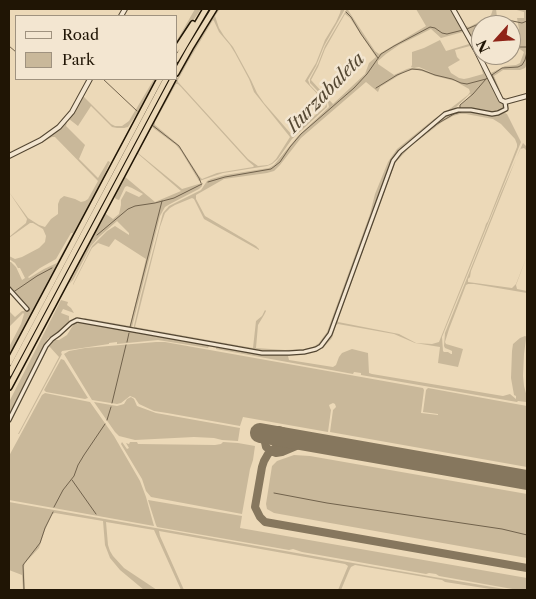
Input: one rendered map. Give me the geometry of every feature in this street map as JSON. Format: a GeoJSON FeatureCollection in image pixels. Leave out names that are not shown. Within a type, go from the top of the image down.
{"type":"FeatureCollection","features":[{"type":"Feature","properties":{"kind":"highway"},"geometry":{"type":"LineString","coordinates":[[178,47],[205,9]]}},
{"type":"Feature","properties":{"kind":"highway"},"geometry":{"type":"LineString","coordinates":[[178,56],[205,9]]}},
{"type":"Feature","properties":{"kind":"highway"},"geometry":{"type":"LineString","coordinates":[[178,69],[214,9]]}},
{"type":"Feature","properties":{"kind":"highway"},"geometry":{"type":"LineString","coordinates":[[9,363],[159,80]]}},
{"type":"Feature","properties":{"kind":"highway"},"geometry":{"type":"LineString","coordinates":[[9,374],[165,80]]}},
{"type":"Feature","properties":{"kind":"highway"},"geometry":{"type":"LineString","coordinates":[[9,393],[10,384],[172,80]]}},
{"type":"Feature","properties":{"kind":"street"},"geometry":{"type":"LineString","coordinates":[[453,9],[501,100],[505,102]]}},
{"type":"Feature","properties":{"kind":"street"},"geometry":{"type":"LineString","coordinates":[[9,156],[42,140],[59,127],[72,112],[89,80]]}},
{"type":"Feature","properties":{"kind":"street"},"geometry":{"type":"LineString","coordinates":[[505,102],[527,96]]}},
{"type":"Feature","properties":{"kind":"street"},"geometry":{"type":"LineString","coordinates":[[9,420],[46,346],[71,323],[77,320],[262,353],[304,352],[321,346],[330,334],[393,161],[400,152],[445,114],[458,110],[498,113],[506,110],[505,102]]}},
{"type":"Feature","properties":{"kind":"street"},"geometry":{"type":"LineString","coordinates":[[10,290],[27,309]]}},
{"type":"Feature","properties":{"kind":"green space"},"geometry":{"type":"Polygon","coordinates":[[[195,9],[201,9],[178,43],[178,39],[195,9]]]}},
{"type":"Feature","properties":{"kind":"green space"},"geometry":{"type":"Polygon","coordinates":[[[217,9],[220,9],[215,16],[219,28],[233,47],[257,93],[292,135],[326,105],[305,81],[316,63],[341,9],[345,9],[324,46],[316,66],[308,80],[310,85],[326,102],[327,107],[292,139],[278,159],[272,164],[267,166],[223,173],[199,181],[176,145],[152,127],[138,153],[182,189],[202,183],[202,186],[165,207],[160,216],[132,327],[85,320],[84,318],[130,326],[146,259],[115,239],[109,247],[98,243],[92,248],[73,285],[92,246],[107,231],[115,226],[129,235],[117,221],[91,246],[69,284],[106,212],[113,219],[119,214],[121,200],[126,191],[139,197],[143,194],[127,186],[119,200],[116,199],[114,196],[124,176],[155,202],[181,191],[137,153],[199,38],[217,9]],[[213,20],[178,82],[248,159],[258,166],[272,163],[290,137],[254,92],[235,53],[219,32],[213,20]],[[176,84],[155,125],[179,145],[199,176],[202,179],[217,173],[253,167],[254,166],[176,84]]]}},
{"type":"Feature","properties":{"kind":"green space"},"geometry":{"type":"Polygon","coordinates":[[[347,9],[349,9],[375,51],[379,54],[426,26],[416,9],[452,9],[471,46],[455,50],[460,60],[448,67],[451,73],[464,79],[483,74],[480,65],[482,65],[503,108],[499,111],[487,113],[460,109],[459,106],[470,94],[453,110],[441,116],[396,153],[389,164],[328,336],[318,347],[293,352],[258,351],[134,329],[163,213],[169,206],[201,190],[207,181],[211,179],[269,168],[274,165],[298,136],[329,107],[328,102],[310,83],[310,79],[325,46],[347,9]],[[345,14],[325,49],[311,80],[333,104],[365,74],[369,63],[376,57],[350,18],[345,14]],[[431,29],[399,45],[378,61],[378,64],[394,75],[414,67],[411,67],[412,52],[440,40],[446,51],[469,44],[463,32],[441,38],[431,29]],[[419,70],[406,71],[380,87],[378,92],[366,82],[301,138],[274,171],[224,179],[196,195],[196,199],[205,216],[256,246],[259,250],[204,219],[192,198],[170,208],[165,213],[160,227],[135,327],[253,348],[256,321],[265,310],[258,325],[256,348],[305,349],[319,343],[327,332],[388,162],[397,149],[470,92],[469,89],[455,81],[419,70]]]}},
{"type":"Feature","properties":{"kind":"green space"},"geometry":{"type":"Polygon","coordinates":[[[454,9],[456,9],[466,26],[471,26],[471,39],[454,9]]]}},
{"type":"Feature","properties":{"kind":"green space"},"geometry":{"type":"Polygon","coordinates":[[[493,9],[496,9],[497,15],[491,15],[493,9]]]}},
{"type":"Feature","properties":{"kind":"green space"},"geometry":{"type":"Polygon","coordinates":[[[513,9],[527,9],[527,64],[525,68],[520,70],[503,70],[494,76],[505,99],[527,94],[505,100],[501,97],[485,65],[487,65],[491,73],[505,66],[521,65],[524,52],[521,50],[521,18],[524,18],[524,12],[513,9]]]}},
{"type":"Feature","properties":{"kind":"green space"},"geometry":{"type":"Polygon","coordinates":[[[153,80],[156,80],[128,127],[112,127],[91,106],[78,126],[69,119],[83,96],[111,124],[122,126],[129,121],[153,80]]]}},
{"type":"Feature","properties":{"kind":"green space"},"geometry":{"type":"Polygon","coordinates":[[[168,80],[170,80],[9,384],[9,378],[168,80]]]}},
{"type":"Feature","properties":{"kind":"green space"},"geometry":{"type":"Polygon","coordinates":[[[461,111],[489,115],[507,114],[521,142],[442,337],[443,351],[452,354],[452,351],[444,346],[445,333],[516,158],[468,282],[512,288],[516,284],[527,256],[516,285],[517,289],[527,291],[527,293],[474,284],[466,285],[445,342],[446,344],[463,349],[458,367],[438,363],[440,347],[415,343],[394,334],[338,324],[332,338],[324,347],[318,350],[331,335],[392,165],[400,153],[448,115],[461,111]],[[466,114],[453,116],[442,122],[411,146],[395,163],[338,322],[399,334],[416,343],[432,344],[439,342],[517,147],[515,139],[501,124],[493,119],[466,114]]]}},
{"type":"Feature","properties":{"kind":"green space"},"geometry":{"type":"Polygon","coordinates":[[[67,122],[66,126],[85,145],[79,159],[98,178],[108,161],[110,162],[95,196],[9,355],[9,347],[24,314],[9,327],[9,311],[15,317],[27,309],[9,287],[9,262],[16,267],[22,280],[25,278],[20,268],[9,259],[9,256],[15,259],[39,248],[45,242],[46,236],[43,229],[30,223],[9,238],[26,223],[27,219],[9,192],[28,218],[45,227],[58,214],[60,199],[64,196],[81,202],[85,201],[98,181],[55,137],[9,158],[53,134],[67,122]],[[71,233],[56,259],[40,268],[29,278],[57,263],[73,233],[71,233]]]}},
{"type":"Feature","properties":{"kind":"green space"},"geometry":{"type":"Polygon","coordinates":[[[523,143],[527,147],[527,151],[524,148],[520,149],[523,143]]]}},
{"type":"Feature","properties":{"kind":"green space"},"geometry":{"type":"Polygon","coordinates":[[[61,300],[68,302],[67,305],[74,313],[63,309],[61,313],[69,316],[69,322],[55,335],[48,338],[9,416],[9,402],[61,300]]]}},
{"type":"Feature","properties":{"kind":"green space"},"geometry":{"type":"Polygon","coordinates":[[[75,322],[265,354],[297,354],[315,351],[288,356],[289,360],[333,367],[342,353],[352,349],[368,353],[369,373],[372,374],[503,396],[510,394],[516,399],[511,378],[513,344],[525,336],[527,339],[523,376],[527,404],[526,402],[361,375],[361,373],[354,372],[353,374],[216,349],[216,347],[209,346],[208,348],[158,340],[117,344],[117,342],[62,351],[62,354],[18,434],[59,357],[49,346],[9,425],[49,344],[52,340],[59,340],[67,335],[75,322]]]}},
{"type":"Feature","properties":{"kind":"green space"},"geometry":{"type":"Polygon","coordinates":[[[165,342],[423,388],[421,413],[438,415],[423,412],[426,390],[428,388],[527,406],[527,467],[330,432],[333,410],[336,407],[333,403],[329,405],[331,410],[328,432],[243,417],[240,426],[154,411],[139,404],[135,398],[130,396],[117,404],[92,400],[64,354],[69,351],[85,348],[165,342]]]}},
{"type":"Feature","properties":{"kind":"green space"},"geometry":{"type":"Polygon","coordinates":[[[61,359],[64,360],[88,398],[46,392],[44,390],[61,359]]]}},
{"type":"Feature","properties":{"kind":"green space"},"geometry":{"type":"Polygon","coordinates":[[[45,393],[90,402],[114,436],[140,481],[154,526],[9,500],[9,456],[42,395],[45,393]]]}},
{"type":"Feature","properties":{"kind":"green space"},"geometry":{"type":"Polygon","coordinates":[[[131,397],[137,406],[156,413],[240,428],[238,441],[194,437],[135,440],[119,436],[94,402],[117,406],[124,404],[131,397]]]}},
{"type":"Feature","properties":{"kind":"green space"},"geometry":{"type":"Polygon","coordinates":[[[122,442],[127,449],[129,448],[126,443],[129,444],[130,442],[137,442],[138,444],[215,445],[223,442],[255,446],[242,514],[151,497],[121,444],[122,442]]]}},
{"type":"Feature","properties":{"kind":"green space"},"geometry":{"type":"Polygon","coordinates":[[[294,455],[310,456],[527,494],[527,558],[274,513],[267,509],[266,504],[272,466],[277,461],[294,455]]]}},
{"type":"Feature","properties":{"kind":"green space"},"geometry":{"type":"Polygon","coordinates":[[[148,500],[242,516],[240,528],[527,578],[527,590],[518,590],[293,549],[289,550],[157,527],[148,500]]]}},
{"type":"Feature","properties":{"kind":"green space"},"geometry":{"type":"Polygon","coordinates":[[[9,502],[510,590],[497,590],[445,582],[355,565],[351,567],[341,590],[338,590],[348,566],[345,564],[159,531],[184,590],[181,590],[154,530],[106,522],[108,545],[113,556],[124,568],[157,590],[144,590],[120,570],[110,558],[105,545],[103,521],[55,513],[52,514],[39,548],[25,563],[25,590],[23,590],[22,575],[9,570],[9,502]]]}},
{"type":"Feature","properties":{"kind":"waterway"},"geometry":{"type":"LineString","coordinates":[[346,12],[378,58]]}},
{"type":"Feature","properties":{"kind":"waterway"},"geometry":{"type":"LineString","coordinates":[[521,23],[527,21]]}},
{"type":"Feature","properties":{"kind":"waterway","name":"Iturzabaleta"},"geometry":{"type":"LineString","coordinates":[[208,182],[271,169],[280,162],[301,134],[354,88],[381,54],[394,46],[430,27],[447,34],[463,30]]}},
{"type":"Feature","properties":{"kind":"waterway","name":"Iturzabaleta"},"geometry":{"type":"LineString","coordinates":[[467,29],[471,27]]}},
{"type":"Feature","properties":{"kind":"waterway"},"geometry":{"type":"LineString","coordinates":[[9,46],[15,51]]}},
{"type":"Feature","properties":{"kind":"waterway","name":"Iturzabaleta"},"geometry":{"type":"LineString","coordinates":[[521,47],[527,47]]}},
{"type":"Feature","properties":{"kind":"waterway"},"geometry":{"type":"LineString","coordinates":[[376,88],[397,75],[412,69],[422,70],[467,84],[486,79],[502,68],[522,65],[527,52]]}},
{"type":"Feature","properties":{"kind":"waterway"},"geometry":{"type":"LineString","coordinates":[[492,75],[502,97],[508,100]]}},
{"type":"Feature","properties":{"kind":"waterway"},"geometry":{"type":"LineString","coordinates":[[460,108],[460,105],[486,79]]}},
{"type":"Feature","properties":{"kind":"waterway"},"geometry":{"type":"LineString","coordinates":[[104,80],[137,111]]}},
{"type":"Feature","properties":{"kind":"waterway"},"geometry":{"type":"LineString","coordinates":[[521,96],[527,94]]}},
{"type":"Feature","properties":{"kind":"waterway"},"geometry":{"type":"LineString","coordinates":[[416,141],[437,124],[461,112]]}},
{"type":"Feature","properties":{"kind":"waterway"},"geometry":{"type":"LineString","coordinates":[[152,125],[179,146],[201,183]]}},
{"type":"Feature","properties":{"kind":"waterway","name":"Iturzabaleta"},"geometry":{"type":"LineString","coordinates":[[97,235],[128,209],[174,198],[202,184]]}},
{"type":"Feature","properties":{"kind":"waterway"},"geometry":{"type":"LineString","coordinates":[[130,327],[162,201]]}},
{"type":"Feature","properties":{"kind":"waterway"},"geometry":{"type":"LineString","coordinates":[[362,252],[364,245]]}},
{"type":"Feature","properties":{"kind":"waterway","name":"Iturzabaleta"},"geometry":{"type":"LineString","coordinates":[[9,295],[52,268]]}},
{"type":"Feature","properties":{"kind":"waterway"},"geometry":{"type":"LineString","coordinates":[[127,342],[129,333]]}},
{"type":"Feature","properties":{"kind":"waterway"},"geometry":{"type":"LineString","coordinates":[[112,403],[126,345]]}},
{"type":"Feature","properties":{"kind":"waterway"},"geometry":{"type":"LineString","coordinates":[[107,420],[111,407]]}},
{"type":"Feature","properties":{"kind":"waterway"},"geometry":{"type":"LineString","coordinates":[[54,507],[63,490],[74,476],[84,455],[105,424]]}},
{"type":"Feature","properties":{"kind":"waterway"},"geometry":{"type":"LineString","coordinates":[[72,480],[96,514]]}},
{"type":"Feature","properties":{"kind":"waterway"},"geometry":{"type":"LineString","coordinates":[[274,493],[327,503],[502,529],[527,535]]}},
{"type":"Feature","properties":{"kind":"waterway"},"geometry":{"type":"LineString","coordinates":[[24,590],[23,565],[40,543],[53,512]]}},
{"type":"Feature","properties":{"kind":"taxiway"},"geometry":{"type":"LineString","coordinates":[[308,441],[276,453],[266,447],[264,438],[268,431],[279,430],[318,443]]}},
{"type":"Feature","properties":{"kind":"taxiway"},"geometry":{"type":"LineString","coordinates":[[297,440],[289,441],[275,448],[264,461],[255,507],[265,522],[527,568]]}},
{"type":"Feature","properties":{"kind":"runway"},"geometry":{"type":"LineString","coordinates":[[260,433],[527,480]]}}]}
